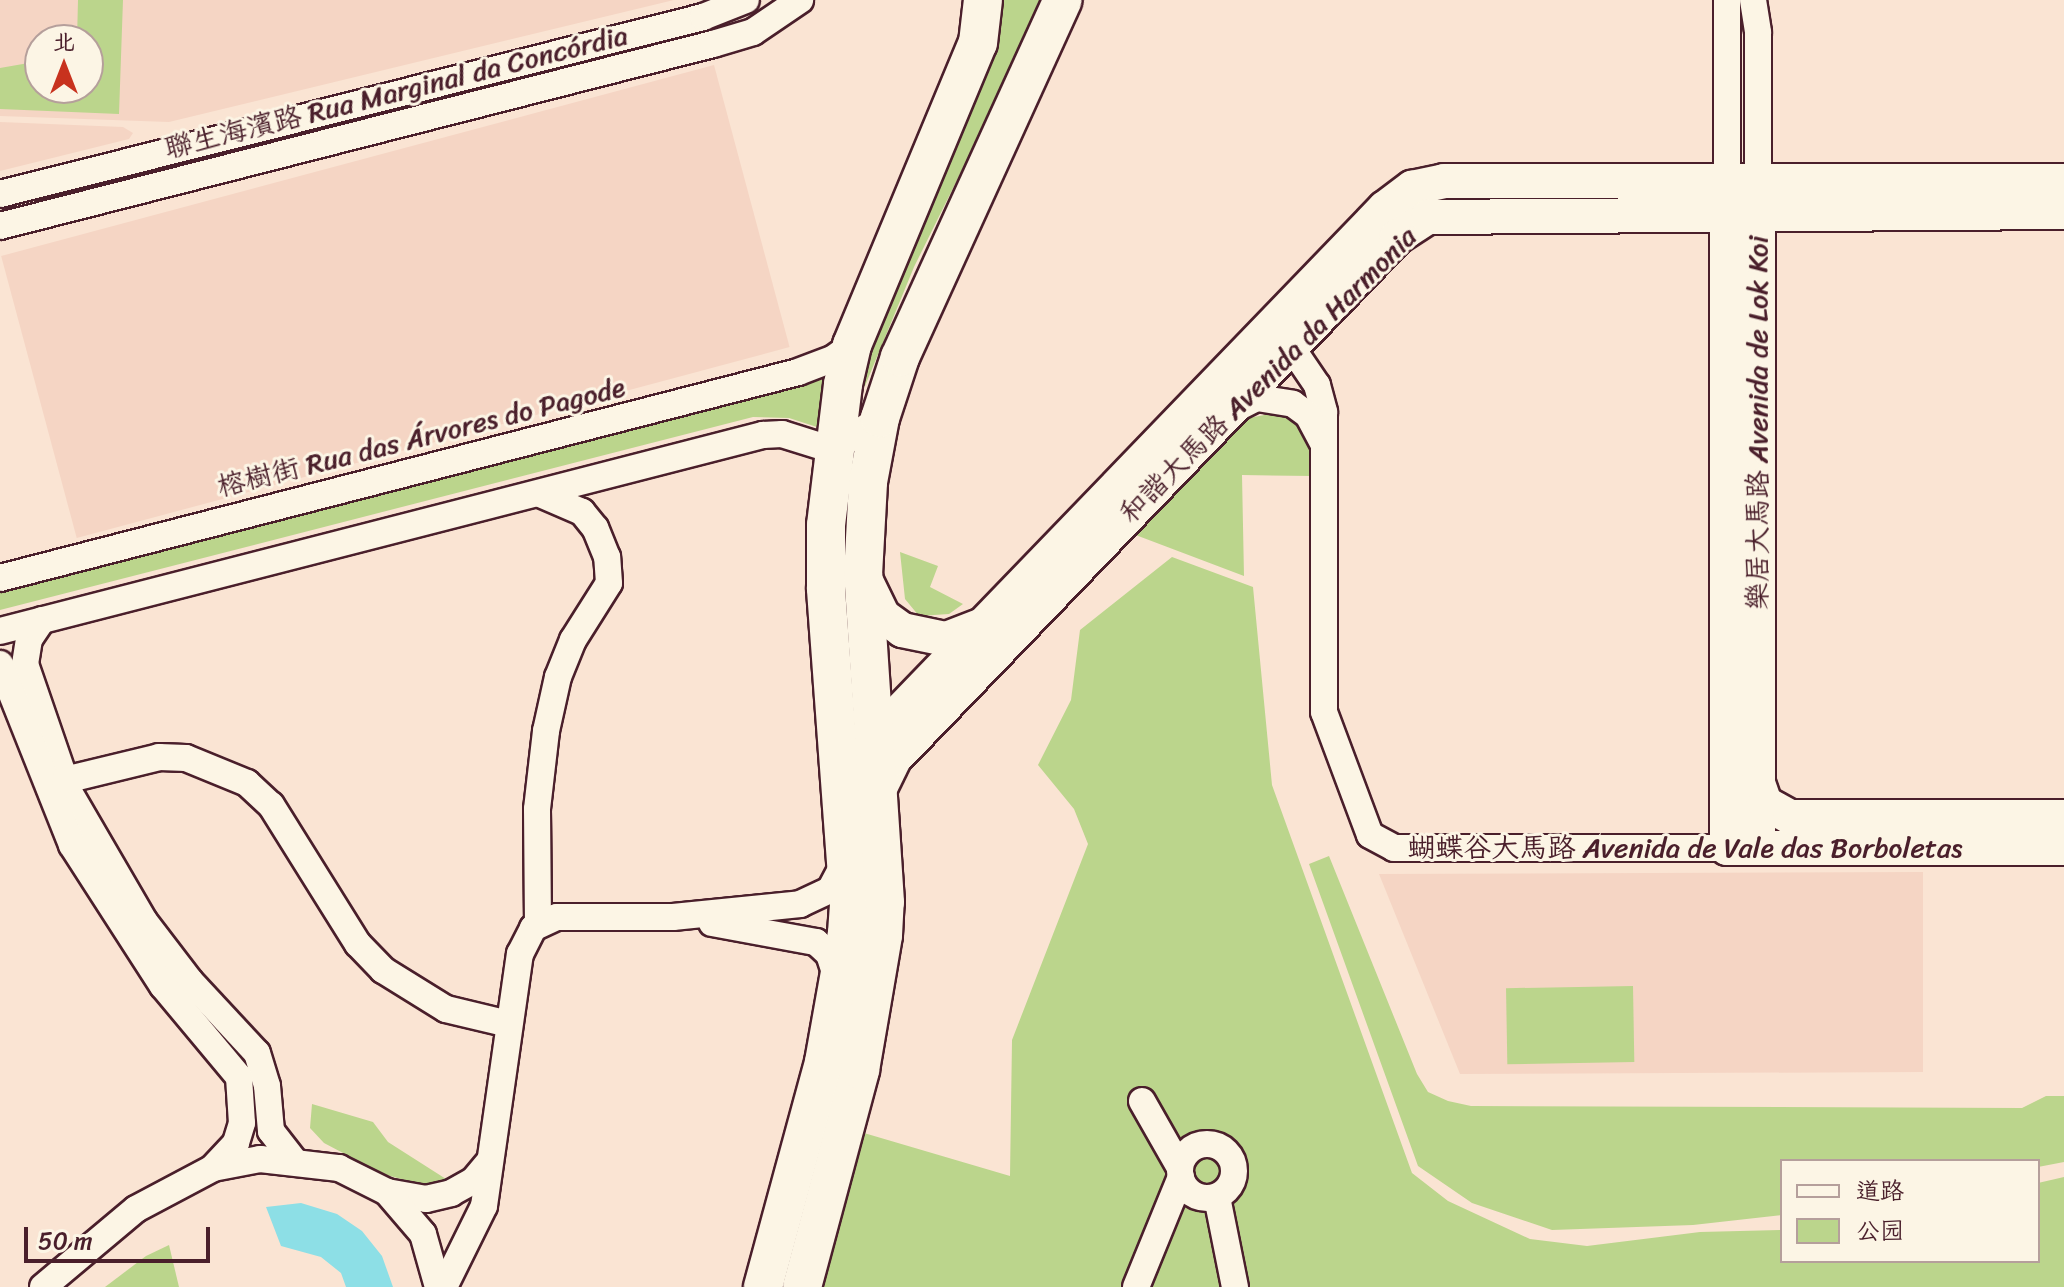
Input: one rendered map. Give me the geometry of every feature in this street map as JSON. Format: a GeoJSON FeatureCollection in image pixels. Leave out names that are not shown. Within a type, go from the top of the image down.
{"type":"FeatureCollection","features":[{"type":"Feature","properties":{"kind":"main road"},"geometry":{"type":"LineString","coordinates":[[802,1287],[874,999],[885,902],[860,791],[834,697],[826,588],[833,450],[852,345],[967,74],[978,43],[983,0]]}},
{"type":"Feature","properties":{"kind":"main road"},"geometry":{"type":"LineString","coordinates":[[763,1287],[839,988],[849,903],[846,858],[874,738],[863,575],[868,482],[880,418],[900,357],[1063,0]]}},
{"type":"Feature","properties":{"kind":"main road"},"geometry":{"type":"LineString","coordinates":[[834,697],[853,728],[874,738]]}},
{"type":"Feature","properties":{"kind":"street","name":"聯生海濱路 Rua Marginal da Concórdia"},"geometry":{"type":"LineString","coordinates":[[0,194],[703,17],[746,0]]}},
{"type":"Feature","properties":{"kind":"street","name":"聯生海濱路 Rua Marginal da Concórdia"},"geometry":{"type":"LineString","coordinates":[[0,226],[713,44],[753,32],[800,0]]}},
{"type":"Feature","properties":{"kind":"street","name":"樂居大馬路 Avenida de Lok Koi"},"geometry":{"type":"LineString","coordinates":[[1727,0],[1743,197],[1758,783],[1743,848]]}},
{"type":"Feature","properties":{"kind":"street","name":"樂居大馬路 Avenida de Lok Koi"},"geometry":{"type":"LineString","coordinates":[[1743,848],[1743,197],[1758,33],[1753,0]]}},
{"type":"Feature","properties":{"kind":"street","name":"和諧大馬路 Avenida da Harmonia"},"geometry":{"type":"LineString","coordinates":[[874,738],[988,621],[1283,335],[1408,227],[1428,217],[2064,181]]}},
{"type":"Feature","properties":{"kind":"street","name":"和諧大馬路 Avenida da Harmonia"},"geometry":{"type":"LineString","coordinates":[[1743,197],[2064,212]]}},
{"type":"Feature","properties":{"kind":"street","name":"和諧大馬路 Avenida da Harmonia"},"geometry":{"type":"LineString","coordinates":[[860,791],[923,730],[1225,416],[1283,335]]}},
{"type":"Feature","properties":{"kind":"street","name":"蝴蝶谷大馬路 Avenida de Vale das Borboletas"},"geometry":{"type":"LineString","coordinates":[[1283,335],[1317,385],[1324,448],[1324,712],[1374,839],[1394,848],[2064,848]]}},
{"type":"Feature","properties":{"kind":"street","name":"榕樹街 Rua das Árvores do Pagode"},"geometry":{"type":"LineString","coordinates":[[0,578],[798,372],[852,345]]}},
{"type":"Feature","properties":{"kind":"street","name":"蝴蝶谷大馬路 Avenida de Vale das Borboletas"},"geometry":{"type":"LineString","coordinates":[[1225,416],[1257,398],[1276,398],[1308,415],[1324,448]]}},
{"type":"Feature","properties":{"kind":"street"},"geometry":{"type":"LineString","coordinates":[[0,631],[763,435],[782,434],[833,450],[880,418]]}},
{"type":"Feature","properties":{"kind":"street"},"geometry":{"type":"LineString","coordinates":[[441,1287],[482,1214],[520,954],[538,924],[537,809],[546,731],[568,652],[609,583],[607,557],[595,528],[582,512],[540,494]]}},
{"type":"Feature","properties":{"kind":"street"},"geometry":{"type":"LineString","coordinates":[[863,575],[883,616],[923,638],[968,633],[988,621]]}},
{"type":"Feature","properties":{"kind":"street"},"geometry":{"type":"LineString","coordinates":[[42,620],[29,639],[25,664],[65,780],[144,921],[190,981],[257,1053],[267,1086],[271,1131],[294,1160]]}},
{"type":"Feature","properties":{"kind":"street"},"geometry":{"type":"LineString","coordinates":[[0,664],[72,845],[163,986],[239,1077],[242,1123],[236,1143],[213,1168],[136,1209],[43,1287]]}},
{"type":"Feature","properties":{"kind":"street"},"geometry":{"type":"LineString","coordinates":[[874,738],[906,738],[923,730]]}},
{"type":"Feature","properties":{"kind":"street"},"geometry":{"type":"LineString","coordinates":[[65,780],[159,757],[186,758],[247,783],[271,805],[358,944],[383,970],[446,1009],[509,1024]]}},
{"type":"Feature","properties":{"kind":"street","name":"蝴蝶谷大馬路 Avenida de Vale das Borboletas"},"geometry":{"type":"LineString","coordinates":[[1758,783],[1769,808],[1790,817],[2064,817]]}},
{"type":"Feature","properties":{"kind":"street"},"geometry":{"type":"LineString","coordinates":[[538,924],[564,917],[673,917],[816,899],[830,890],[846,858]]}},
{"type":"Feature","properties":{"kind":"street"},"geometry":{"type":"LineString","coordinates":[[673,917],[800,935],[829,954],[839,988]]}},
{"type":"Feature","properties":{"kind":"street"},"geometry":{"type":"LineString","coordinates":[[1142,1101],[1180,1172],[1198,1197],[1217,1197]]}},
{"type":"Feature","properties":{"kind":"street"},"geometry":{"type":"LineString","coordinates":[[1136,1287],[1188,1152],[1203,1144],[1227,1152],[1234,1176],[1217,1197]]}},
{"type":"Feature","properties":{"kind":"street"},"geometry":{"type":"LineString","coordinates":[[213,1168],[294,1160],[339,1168],[387,1192],[426,1199],[451,1193],[473,1181],[490,1161]]}},
{"type":"Feature","properties":{"kind":"street"},"geometry":{"type":"LineString","coordinates":[[387,1192],[423,1234],[441,1287]]}},
{"type":"Feature","properties":{"kind":"street"},"geometry":{"type":"LineString","coordinates":[[1217,1197],[1235,1287]]}},
{"type":"Feature","properties":{"kind":"shaded area"},"geometry":{"type":"Polygon","coordinates":[[[0,0],[674,0],[169,122],[0,116],[0,0]]]}},
{"type":"Feature","properties":{"kind":"shaded area"},"geometry":{"type":"Polygon","coordinates":[[[714,65],[790,347],[77,538],[1,256],[714,65]]]}},
{"type":"Feature","properties":{"kind":"shaded area"},"geometry":{"type":"Polygon","coordinates":[[[0,122],[123,127],[133,133],[129,139],[0,171],[0,122]]]}},
{"type":"Feature","properties":{"kind":"shaded area"},"geometry":{"type":"Polygon","coordinates":[[[1923,872],[1923,1072],[1460,1074],[1379,874],[1923,872]]]}},
{"type":"Feature","properties":{"kind":"green space"},"geometry":{"type":"Polygon","coordinates":[[[78,0],[123,0],[119,114],[0,109],[0,68],[24,64],[24,104],[104,104],[104,24],[77,24],[78,0]]]}},
{"type":"Feature","properties":{"kind":"green space"},"geometry":{"type":"Polygon","coordinates":[[[998,0],[1046,0],[914,267],[865,386],[858,388],[877,320],[998,0]]]}},
{"type":"Feature","properties":{"kind":"green space"},"geometry":{"type":"Polygon","coordinates":[[[824,379],[820,428],[789,418],[753,417],[0,610],[0,592],[824,379]]]}},
{"type":"Feature","properties":{"kind":"green space"},"geometry":{"type":"Polygon","coordinates":[[[1275,413],[1290,418],[1307,436],[1313,476],[1242,475],[1244,576],[1133,534],[1239,420],[1275,413]]]}},
{"type":"Feature","properties":{"kind":"green space"},"geometry":{"type":"Polygon","coordinates":[[[900,552],[938,566],[930,587],[963,604],[949,614],[919,616],[905,599],[900,552]]]}},
{"type":"Feature","properties":{"kind":"green space"},"geometry":{"type":"Polygon","coordinates":[[[1172,557],[1253,587],[1272,785],[1412,1173],[1448,1201],[1530,1239],[1587,1246],[1700,1232],[1780,1230],[1780,1263],[2040,1263],[2040,1183],[2064,1177],[2064,1287],[823,1287],[864,1133],[1010,1176],[1012,1040],[1088,844],[1074,809],[1038,765],[1071,700],[1080,630],[1172,557]]]}},
{"type":"Feature","properties":{"kind":"green space"},"geometry":{"type":"Polygon","coordinates":[[[1329,856],[1417,1074],[1428,1092],[1448,1101],[1471,1106],[2022,1108],[2046,1096],[2064,1096],[2064,1162],[2040,1167],[2040,1159],[1780,1159],[1780,1215],[1693,1225],[1552,1230],[1472,1203],[1418,1166],[1309,864],[1329,856]]]}},
{"type":"Feature","properties":{"kind":"green space"},"geometry":{"type":"Polygon","coordinates":[[[1633,986],[1634,1062],[1507,1064],[1506,988],[1633,986]]]}},
{"type":"Feature","properties":{"kind":"green space"},"geometry":{"type":"Polygon","coordinates":[[[312,1104],[373,1122],[388,1142],[446,1179],[427,1186],[383,1174],[324,1143],[310,1128],[312,1104]]]}},
{"type":"Feature","properties":{"kind":"green space"},"geometry":{"type":"Polygon","coordinates":[[[169,1245],[179,1287],[105,1287],[146,1256],[169,1245]]]}},
{"type":"Feature","properties":{"kind":"water"},"geometry":{"type":"Polygon","coordinates":[[[301,1203],[337,1214],[362,1231],[382,1256],[393,1287],[346,1287],[341,1273],[321,1257],[281,1246],[266,1207],[301,1203]]]}}]}
